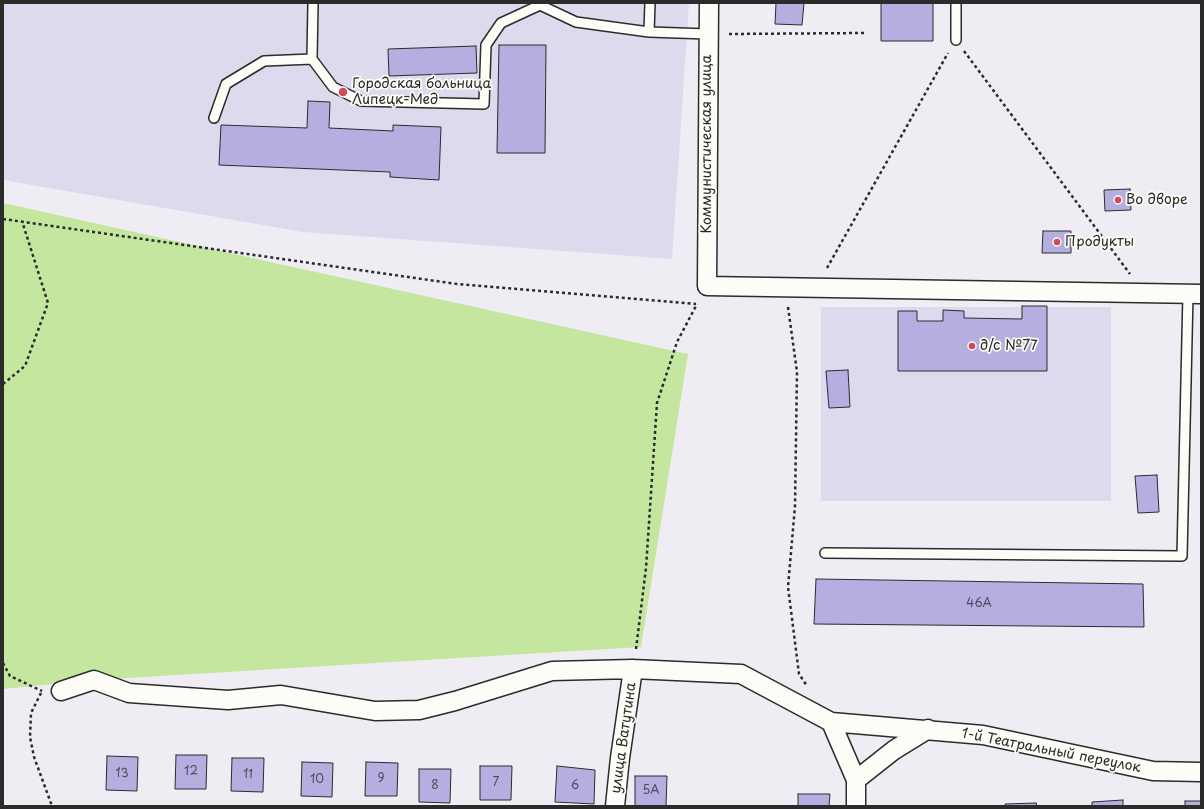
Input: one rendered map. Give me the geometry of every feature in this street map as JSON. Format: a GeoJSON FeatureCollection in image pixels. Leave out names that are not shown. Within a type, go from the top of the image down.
{"type":"FeatureCollection","features":[{"type":"Feature","properties":{"kind":"street","name":"Коммунистическая улица"},"geometry":{"type":"LineString","coordinates":[[707,286],[709,3]]}},
{"type":"Feature","properties":{"kind":"street"},"geometry":{"type":"LineString","coordinates":[[707,286],[1194,294]]}},
{"type":"Feature","properties":{"kind":"street","name":"1-й Театральный переулок"},"geometry":{"type":"LineString","coordinates":[[61,691],[94,680],[129,693],[228,700],[282,695],[376,711],[412,710],[455,701],[552,671],[633,669],[741,674],[831,722],[983,734],[1154,771],[1201,772]]}},
{"type":"Feature","properties":{"kind":"street","name":"улица Ватутина"},"geometry":{"type":"LineString","coordinates":[[615,806],[620,758],[633,669]]}},
{"type":"Feature","properties":{"kind":"street"},"geometry":{"type":"LineString","coordinates":[[831,722],[856,780],[856,806]]}},
{"type":"Feature","properties":{"kind":"street"},"geometry":{"type":"LineString","coordinates":[[856,780],[894,750],[928,729]]}},
{"type":"Feature","properties":{"kind":"lane"},"geometry":{"type":"LineString","coordinates":[[313,3],[312,60],[333,87],[361,101],[484,104],[486,45],[502,23],[540,4],[576,22],[649,32],[708,34]]}},
{"type":"Feature","properties":{"kind":"lane"},"geometry":{"type":"LineString","coordinates":[[649,32],[650,3]]}},
{"type":"Feature","properties":{"kind":"lane"},"geometry":{"type":"LineString","coordinates":[[956,3],[956,40]]}},
{"type":"Feature","properties":{"kind":"lane"},"geometry":{"type":"LineString","coordinates":[[214,118],[226,84],[264,61],[312,60]]}},
{"type":"Feature","properties":{"kind":"lane"},"geometry":{"type":"LineString","coordinates":[[824,553],[1182,556],[1194,294]]}},
{"type":"Feature","properties":{"kind":"path"},"geometry":{"type":"LineString","coordinates":[[708,34],[864,33]]}},
{"type":"Feature","properties":{"kind":"path"},"geometry":{"type":"LineString","coordinates":[[816,287],[956,40],[1144,293]]}},
{"type":"Feature","properties":{"kind":"path"},"geometry":{"type":"LineString","coordinates":[[3,219],[457,284],[697,304]]}},
{"type":"Feature","properties":{"kind":"path"},"geometry":{"type":"LineString","coordinates":[[3,384],[25,366],[48,303],[22,221]]}},
{"type":"Feature","properties":{"kind":"path"},"geometry":{"type":"LineString","coordinates":[[633,669],[646,568],[657,404],[677,342],[707,286]]}},
{"type":"Feature","properties":{"kind":"path"},"geometry":{"type":"LineString","coordinates":[[786,287],[797,372],[796,506],[788,587],[799,674],[811,692]]}},
{"type":"Feature","properties":{"kind":"path"},"geometry":{"type":"LineString","coordinates":[[3,662],[10,676],[42,691],[61,691]]}},
{"type":"Feature","properties":{"kind":"path"},"geometry":{"type":"LineString","coordinates":[[42,691],[31,713],[30,737],[34,758],[52,806]]}},
{"type":"Feature","properties":{"kind":"shaded area","name":"Городская больница Липецк-Мед"},"geometry":{"type":"Polygon","coordinates":[[[3,3],[689,3],[672,259],[303,232],[3,180],[3,3]]]}},
{"type":"Feature","properties":{"kind":"shaded area"},"geometry":{"type":"Polygon","coordinates":[[[821,307],[1111,307],[1111,501],[821,501],[821,307]]]}},
{"type":"Feature","properties":{"kind":"green space"},"geometry":{"type":"Polygon","coordinates":[[[3,203],[688,354],[641,647],[94,680],[3,689],[3,203]]]}},
{"type":"Feature","properties":{"kind":"building"},"geometry":{"type":"Polygon","coordinates":[[[776,3],[804,3],[802,25],[775,24],[776,3]]]}},
{"type":"Feature","properties":{"kind":"building"},"geometry":{"type":"Polygon","coordinates":[[[881,3],[933,3],[933,41],[881,41],[881,3]]]}},
{"type":"Feature","properties":{"kind":"building"},"geometry":{"type":"Polygon","coordinates":[[[499,45],[546,45],[545,153],[497,153],[499,45]]]}},
{"type":"Feature","properties":{"kind":"building"},"geometry":{"type":"Polygon","coordinates":[[[476,46],[477,73],[389,76],[388,49],[476,46]]]}},
{"type":"Feature","properties":{"kind":"building"},"geometry":{"type":"Polygon","coordinates":[[[308,101],[330,102],[329,128],[393,131],[393,125],[441,127],[439,180],[390,177],[390,172],[219,165],[221,125],[307,128],[308,101]]]}},
{"type":"Feature","properties":{"kind":"building","name":"Во дворе"},"geometry":{"type":"Polygon","coordinates":[[[1130,189],[1131,210],[1105,211],[1104,190],[1130,189]]]}},
{"type":"Feature","properties":{"kind":"building","name":"Продукты"},"geometry":{"type":"Polygon","coordinates":[[[1043,231],[1071,231],[1071,253],[1042,253],[1043,231]]]}},
{"type":"Feature","properties":{"kind":"building","name":"д/с №77"},"geometry":{"type":"Polygon","coordinates":[[[1022,306],[1047,306],[1047,371],[898,371],[898,311],[917,311],[917,321],[943,321],[943,310],[964,311],[964,318],[1022,319],[1022,306]]]}},
{"type":"Feature","properties":{"kind":"building"},"geometry":{"type":"Polygon","coordinates":[[[848,370],[850,407],[829,408],[826,371],[848,370]]]}},
{"type":"Feature","properties":{"kind":"building"},"geometry":{"type":"Polygon","coordinates":[[[1157,475],[1159,512],[1138,513],[1135,476],[1157,475]]]}},
{"type":"Feature","properties":{"kind":"building"},"geometry":{"type":"Polygon","coordinates":[[[816,579],[1143,584],[1144,627],[814,624],[816,579]]]}},
{"type":"Feature","properties":{"kind":"building"},"geometry":{"type":"Polygon","coordinates":[[[176,755],[207,755],[206,789],[175,789],[176,755]]]}},
{"type":"Feature","properties":{"kind":"building"},"geometry":{"type":"Polygon","coordinates":[[[107,756],[138,757],[137,791],[106,790],[107,756]]]}},
{"type":"Feature","properties":{"kind":"building"},"geometry":{"type":"Polygon","coordinates":[[[232,758],[264,758],[263,792],[231,791],[232,758]]]}},
{"type":"Feature","properties":{"kind":"building"},"geometry":{"type":"Polygon","coordinates":[[[302,762],[333,763],[332,797],[301,796],[302,762]]]}},
{"type":"Feature","properties":{"kind":"building"},"geometry":{"type":"Polygon","coordinates":[[[366,762],[398,763],[397,796],[365,796],[366,762]]]}},
{"type":"Feature","properties":{"kind":"building"},"geometry":{"type":"Polygon","coordinates":[[[480,766],[512,766],[511,800],[480,800],[480,766]]]}},
{"type":"Feature","properties":{"kind":"building"},"geometry":{"type":"Polygon","coordinates":[[[557,766],[595,770],[594,804],[555,802],[557,766]]]}},
{"type":"Feature","properties":{"kind":"building"},"geometry":{"type":"Polygon","coordinates":[[[419,769],[451,769],[450,803],[419,802],[419,769]]]}},
{"type":"Feature","properties":{"kind":"building"},"geometry":{"type":"Polygon","coordinates":[[[635,776],[667,776],[666,806],[635,806],[635,776]]]}},
{"type":"Feature","properties":{"kind":"building"},"geometry":{"type":"Polygon","coordinates":[[[798,794],[830,794],[829,806],[798,806],[798,794]]]}},
{"type":"Feature","properties":{"kind":"building"},"geometry":{"type":"Polygon","coordinates":[[[1123,800],[1123,806],[1092,806],[1092,802],[1123,800]]]}},
{"type":"Feature","properties":{"kind":"building"},"geometry":{"type":"Polygon","coordinates":[[[1185,801],[1201,801],[1201,806],[1185,806],[1185,801]]]}},
{"type":"Feature","properties":{"kind":"building"},"geometry":{"type":"Polygon","coordinates":[[[1036,803],[1037,806],[1005,806],[1005,804],[1036,803]]]}},
{"type":"Feature","properties":{"kind":"place","name":"Городская больница Липецк-Мед"},"geometry":{"type":"Point","coordinates":[343,92]}},
{"type":"Feature","properties":{"kind":"place","name":"Во дворе"},"geometry":{"type":"Point","coordinates":[1118,200]}},
{"type":"Feature","properties":{"kind":"place","name":"Продукты"},"geometry":{"type":"Point","coordinates":[1057,242]}},
{"type":"Feature","properties":{"kind":"place","name":"д/с №77"},"geometry":{"type":"Point","coordinates":[972,346]}}]}
